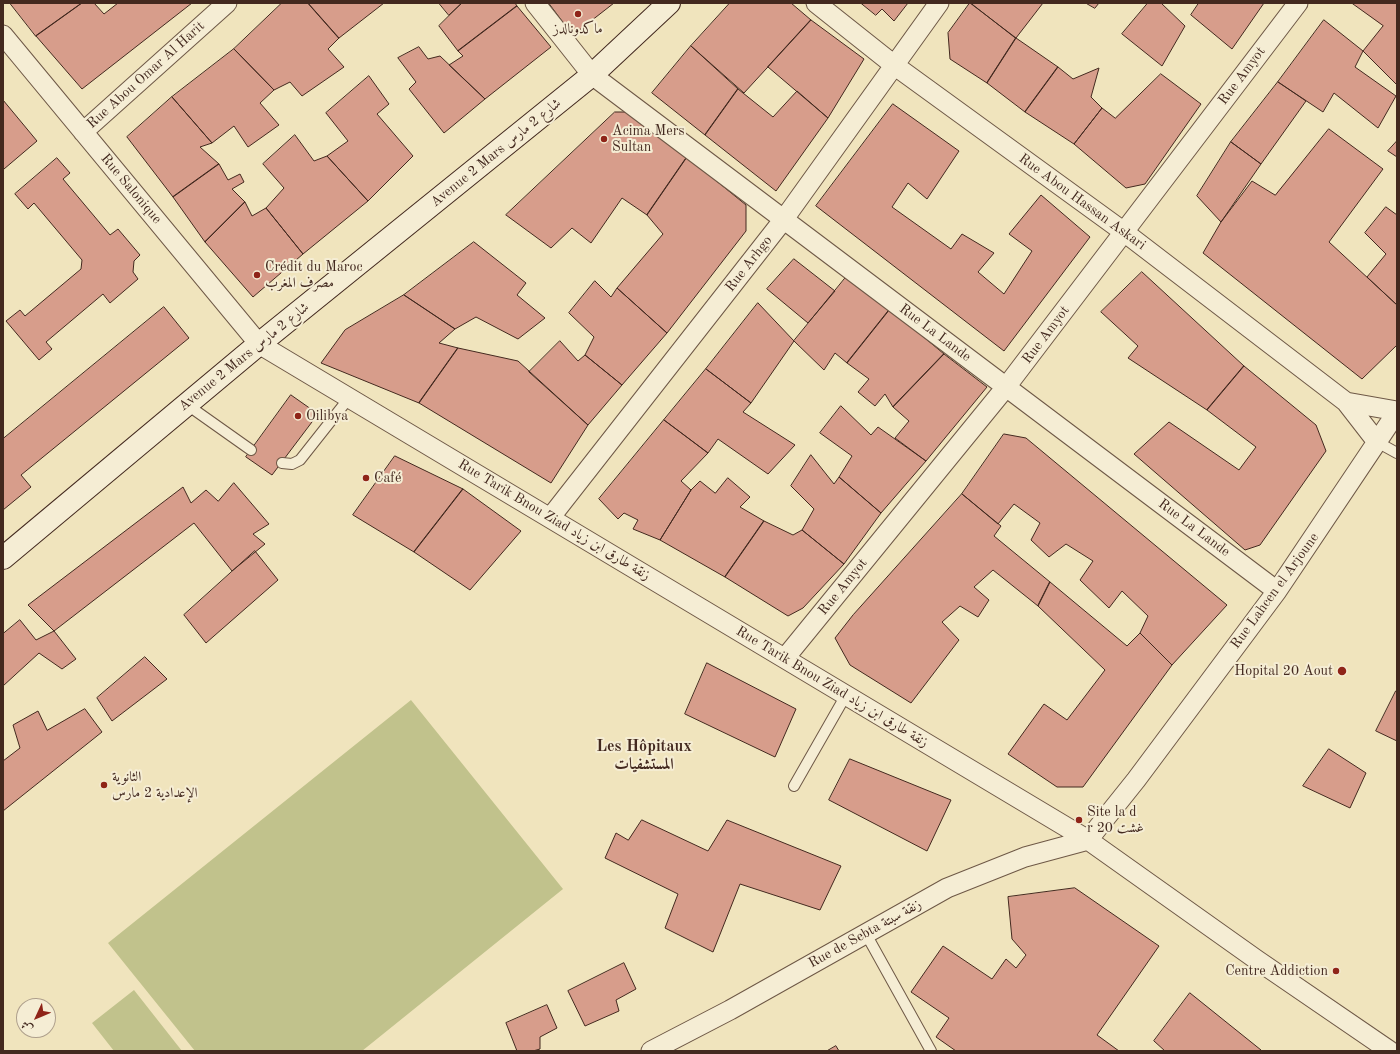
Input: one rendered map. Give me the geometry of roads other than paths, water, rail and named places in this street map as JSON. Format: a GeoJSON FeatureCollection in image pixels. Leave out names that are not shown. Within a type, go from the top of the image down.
{"type":"FeatureCollection","features":[{"type":"Feature","properties":{"kind":"main road","name":"Avenue 2 Mars شارع 2 مارس"},"geometry":{"type":"LineString","coordinates":[[3,558],[259,344],[592,75],[669,3]]}},
{"type":"Feature","properties":{"kind":"street","name":"Rue Abou Omar Al Harit"},"geometry":{"type":"LineString","coordinates":[[83,132],[227,3]]}},
{"type":"Feature","properties":{"kind":"street","name":"Rue La Lande"},"geometry":{"type":"LineString","coordinates":[[535,3],[592,75],[1277,591]]}},
{"type":"Feature","properties":{"kind":"street","name":"Rue Abou Hassan Askari"},"geometry":{"type":"LineString","coordinates":[[816,3],[894,65],[1124,232],[1346,402],[1377,442]]}},
{"type":"Feature","properties":{"kind":"street","name":"Rue Arhgo"},"geometry":{"type":"LineString","coordinates":[[550,518],[784,219],[939,3]]}},
{"type":"Feature","properties":{"kind":"street","name":"Rue Amyot"},"geometry":{"type":"LineString","coordinates":[[785,658],[1006,387],[1298,3]]}},
{"type":"Feature","properties":{"kind":"street","name":"Rue Salonique"},"geometry":{"type":"LineString","coordinates":[[3,35],[259,344]]}},
{"type":"Feature","properties":{"kind":"street","name":"Rue Tarik Bnou Ziad زنقة طارق ابن زياد"},"geometry":{"type":"LineString","coordinates":[[259,344],[1088,840],[1390,1051]]}},
{"type":"Feature","properties":{"kind":"street","name":"Rue Abou Hassan Askari"},"geometry":{"type":"LineString","coordinates":[[1346,402],[1397,412]]}},
{"type":"Feature","properties":{"kind":"street","name":"Rue Lahcen el Arjoune"},"geometry":{"type":"LineString","coordinates":[[1088,840],[1136,780],[1277,591],[1397,412]]}},
{"type":"Feature","properties":{"kind":"street","name":"Rue de Sebta زنقة سبتة"},"geometry":{"type":"LineString","coordinates":[[652,1051],[730,1010],[947,888],[1025,856],[1088,840]]}},
{"type":"Feature","properties":{"kind":"lane"},"geometry":{"type":"LineString","coordinates":[[282,463],[292,464],[300,460],[350,398]]}},
{"type":"Feature","properties":{"kind":"lane"},"geometry":{"type":"LineString","coordinates":[[186,404],[251,450]]}},
{"type":"Feature","properties":{"kind":"lane"},"geometry":{"type":"LineString","coordinates":[[1377,442],[1397,453]]}},
{"type":"Feature","properties":{"kind":"lane"},"geometry":{"type":"LineString","coordinates":[[794,786],[846,695]]}},
{"type":"Feature","properties":{"kind":"lane"},"geometry":{"type":"LineString","coordinates":[[866,934],[931,1051]]}},
{"type":"Feature","properties":{"kind":"place","name":"ماكدونالدز"},"geometry":{"type":"Point","coordinates":[578,14]}},
{"type":"Feature","properties":{"kind":"place","name":"Acima Mers Sultan"},"geometry":{"type":"Point","coordinates":[604,139]}},
{"type":"Feature","properties":{"kind":"place","name":"Crédit du Maroc مصرف المغرب"},"geometry":{"type":"Point","coordinates":[257,275]}},
{"type":"Feature","properties":{"kind":"place","name":"Oilibya"},"geometry":{"type":"Point","coordinates":[298,416]}},
{"type":"Feature","properties":{"kind":"place","name":"Café"},"geometry":{"type":"Point","coordinates":[366,478]}},
{"type":"Feature","properties":{"kind":"place","name":"Hopital 20 Aout"},"geometry":{"type":"Point","coordinates":[1342,671]}},
{"type":"Feature","properties":{"kind":"place","name":"الثانوية الإعدادية 2 مارس"},"geometry":{"type":"Point","coordinates":[104,785]}},
{"type":"Feature","properties":{"kind":"place","name":"Site la d r 20 غشت"},"geometry":{"type":"Point","coordinates":[1079,820]}},
{"type":"Feature","properties":{"kind":"place","name":"Centre Addiction"},"geometry":{"type":"Point","coordinates":[1336,971]}},
{"type":"Feature","properties":{"kind":"district","name":"Les Hôpitaux المستشفيات"},"geometry":{"type":"Point","coordinates":[644,756]}}]}
